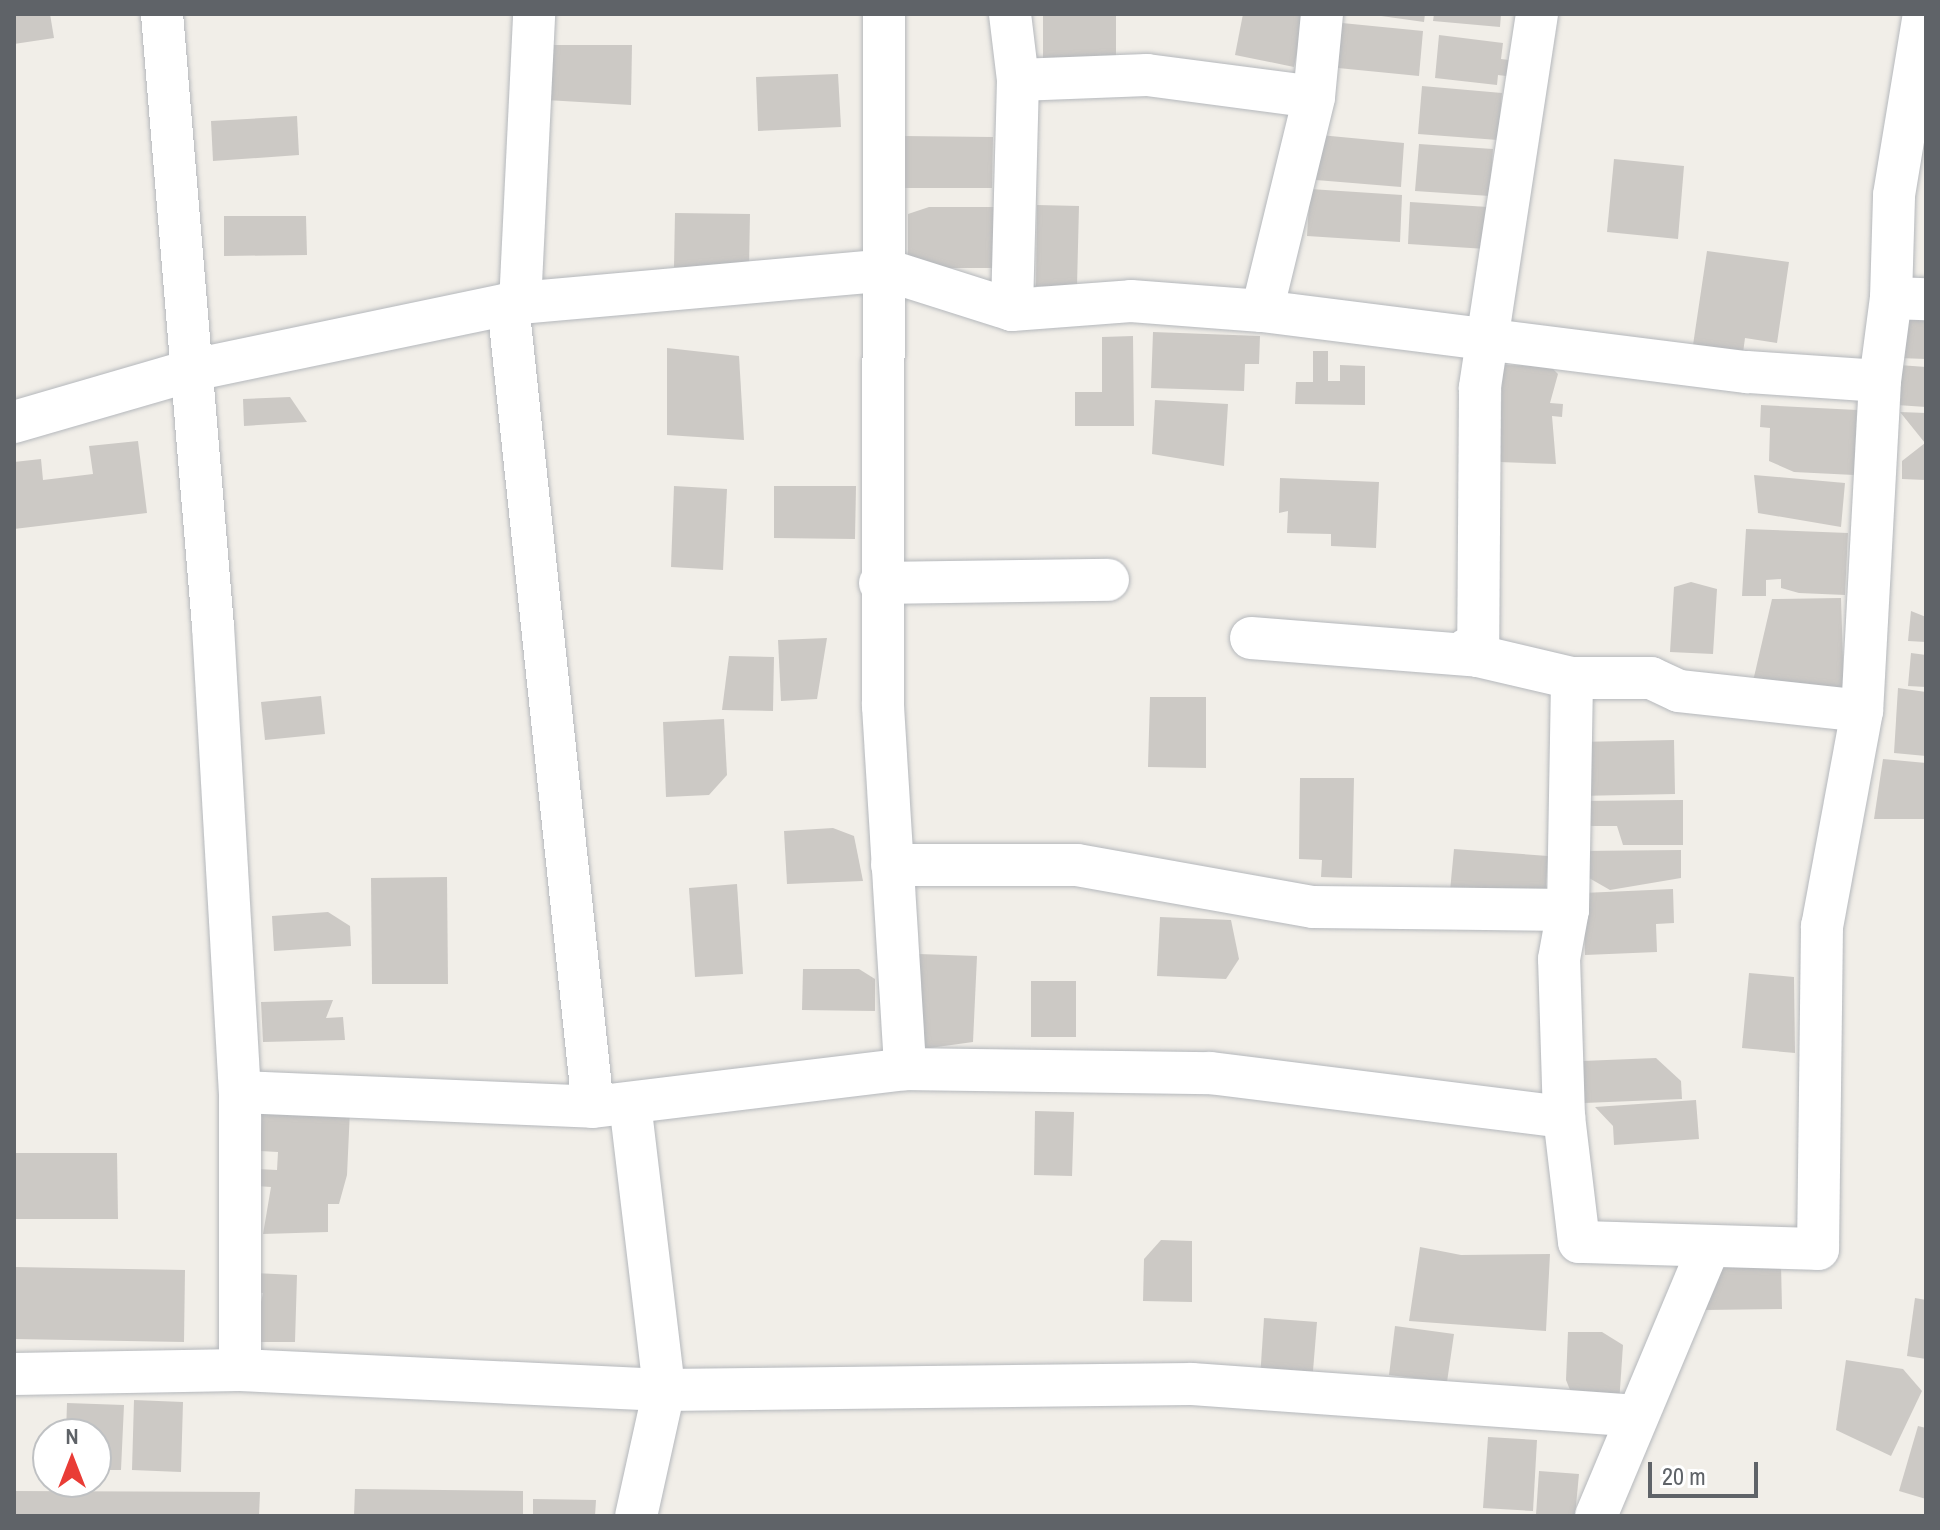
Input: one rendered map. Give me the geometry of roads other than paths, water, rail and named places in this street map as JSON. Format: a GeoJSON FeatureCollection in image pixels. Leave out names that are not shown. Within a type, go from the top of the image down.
{"type":"FeatureCollection","features":[{"type":"Feature","properties":{"kind":"street"},"geometry":{"type":"LineString","coordinates":[[162,14],[193,370],[240,1092],[240,1370]]}},
{"type":"Feature","properties":{"kind":"street"},"geometry":{"type":"LineString","coordinates":[[534,14],[514,304],[611,1105],[664,1390],[636,1516]]}},
{"type":"Feature","properties":{"kind":"street"},"geometry":{"type":"LineString","coordinates":[[884,14],[886,270],[880,583],[892,865],[905,1069]]}},
{"type":"Feature","properties":{"kind":"street"},"geometry":{"type":"LineString","coordinates":[[1010,14],[1018,80],[1012,310]]}},
{"type":"Feature","properties":{"kind":"street"},"geometry":{"type":"LineString","coordinates":[[1262,311],[1314,97],[1322,14]]}},
{"type":"Feature","properties":{"kind":"street"},"geometry":{"type":"LineString","coordinates":[[1472,653],[1480,388],[1493,340],[1537,14]]}},
{"type":"Feature","properties":{"kind":"street"},"geometry":{"type":"LineString","coordinates":[[1572,678],[1568,910],[1559,959],[1564,1117],[1579,1242],[1708,1250],[1818,1249],[1822,926],[1862,711],[1880,381],[1908,298],[1894,195],[1924,14]]}},
{"type":"Feature","properties":{"kind":"street"},"geometry":{"type":"LineString","coordinates":[[1018,80],[1147,75],[1314,97]]}},
{"type":"Feature","properties":{"kind":"street"},"geometry":{"type":"LineString","coordinates":[[14,422],[193,370],[514,304],[886,270],[1012,310],[1131,301],[1262,311],[1493,340],[1880,381]]}},
{"type":"Feature","properties":{"kind":"street"},"geometry":{"type":"LineString","coordinates":[[880,583],[1108,580]]}},
{"type":"Feature","properties":{"kind":"street"},"geometry":{"type":"LineString","coordinates":[[1251,638],[1472,653],[1572,678],[1651,678],[1679,691],[1862,711]]}},
{"type":"Feature","properties":{"kind":"street"},"geometry":{"type":"LineString","coordinates":[[892,865],[1077,865],[1313,907],[1568,910]]}},
{"type":"Feature","properties":{"kind":"street"},"geometry":{"type":"LineString","coordinates":[[240,1092],[611,1105],[905,1069],[1210,1073],[1564,1117]]}},
{"type":"Feature","properties":{"kind":"street"},"geometry":{"type":"LineString","coordinates":[[1596,1516],[1708,1250]]}},
{"type":"Feature","properties":{"kind":"street"},"geometry":{"type":"LineString","coordinates":[[14,1374],[240,1370],[664,1390],[1192,1384],[1637,1416]]}}]}
